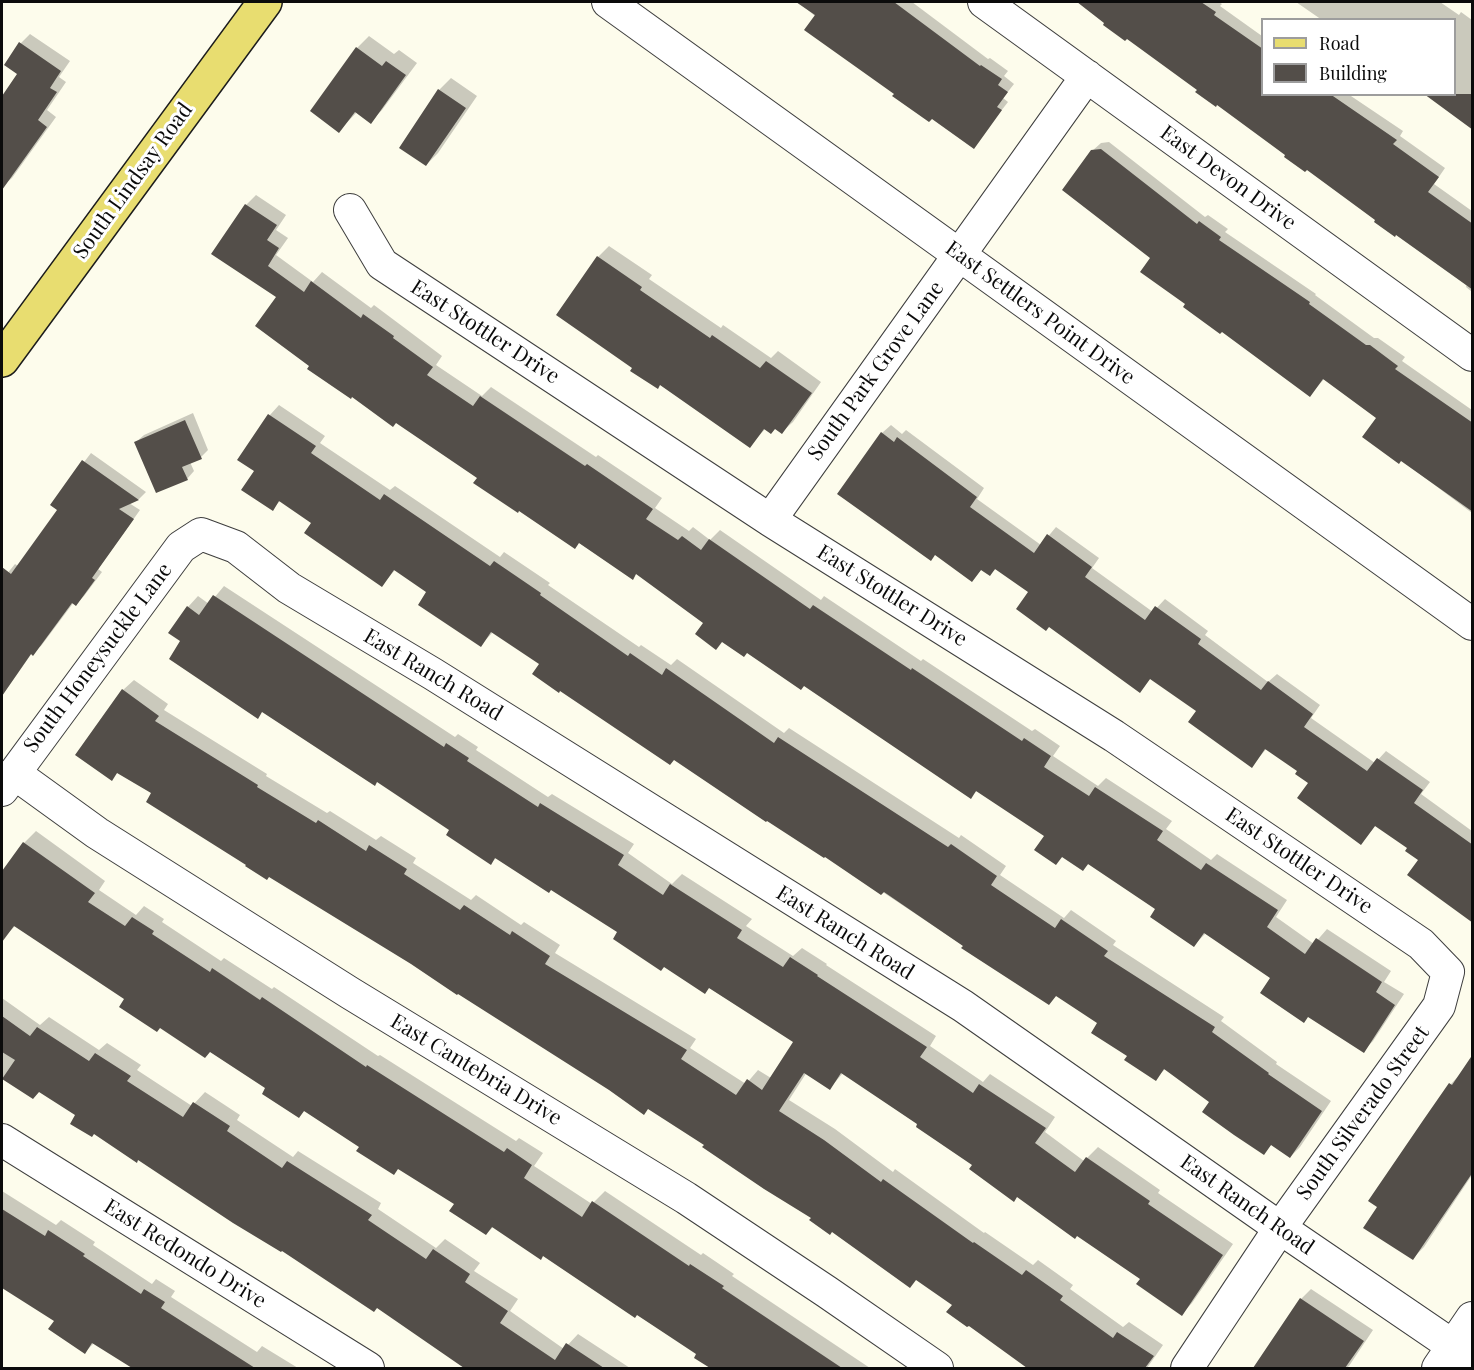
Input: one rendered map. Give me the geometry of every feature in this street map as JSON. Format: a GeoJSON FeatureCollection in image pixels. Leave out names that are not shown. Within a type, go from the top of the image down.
{"type":"FeatureCollection","features":[{"type":"Feature","properties":{"kind":"main road","name":"South Lindsay Road"},"geometry":{"type":"LineString","coordinates":[[2,360],[265,2]]}},
{"type":"Feature","properties":{"kind":"street","name":"East Settlers Point Drive"},"geometry":{"type":"LineString","coordinates":[[608,2],[1473,624]]}},
{"type":"Feature","properties":{"kind":"street","name":"East Devon Drive"},"geometry":{"type":"LineString","coordinates":[[984,2],[1473,355]]}},
{"type":"Feature","properties":{"kind":"street","name":"South Park Grove Lane"},"geometry":{"type":"LineString","coordinates":[[770,520],[1087,76]]}},
{"type":"Feature","properties":{"kind":"street","name":"East Stottler Drive"},"geometry":{"type":"LineString","coordinates":[[350,210],[382,264],[770,520],[1114,736],[1421,944],[1448,972]]}},
{"type":"Feature","properties":{"kind":"street","name":"South Honeysuckle Lane"},"geometry":{"type":"LineString","coordinates":[[8,781],[181,547],[201,534]]}},
{"type":"Feature","properties":{"kind":"street","name":"East Ranch Road"},"geometry":{"type":"LineString","coordinates":[[201,534],[236,547],[290,588],[433,674],[963,1006],[1280,1228],[1454,1358]]}},
{"type":"Feature","properties":{"kind":"street","name":"East Cantebria Drive"},"geometry":{"type":"LineString","coordinates":[[8,781],[107,839],[350,993],[686,1198],[828,1292],[937,1368]]}},
{"type":"Feature","properties":{"kind":"street","name":"South Silverado Street"},"geometry":{"type":"LineString","coordinates":[[1187,1368],[1280,1228],[1439,1006],[1448,972]]}},
{"type":"Feature","properties":{"kind":"street","name":"East Redondo Drive"},"geometry":{"type":"LineString","coordinates":[[2,1140],[368,1368]]}},
{"type":"Feature","properties":{"kind":"street"},"geometry":{"type":"LineString","coordinates":[[1454,1358],[1473,1318]]}},
{"type":"Feature","properties":{"kind":"building"},"geometry":{"type":"Polygon","coordinates":[[[796,2],[894,2],[980,66],[1002,79],[998,85],[1008,92],[997,107],[1002,110],[974,149],[932,119],[929,122],[892,96],[894,94],[804,30],[815,15],[796,2]]]}},
{"type":"Feature","properties":{"kind":"building"},"geometry":{"type":"Polygon","coordinates":[[[1077,2],[1201,2],[1216,12],[1214,15],[1261,48],[1261,96],[1333,96],[1397,140],[1393,144],[1439,177],[1428,192],[1473,224],[1473,290],[1374,222],[1375,220],[1307,170],[1305,172],[1284,157],[1285,155],[1217,105],[1216,107],[1195,92],[1197,90],[1127,39],[1125,41],[1103,25],[1104,23],[1077,2]]]}},
{"type":"Feature","properties":{"kind":"building"},"geometry":{"type":"Polygon","coordinates":[[[19,42],[61,71],[50,88],[57,92],[38,120],[47,127],[2,190],[2,96],[17,74],[4,65],[19,42]]]}},
{"type":"Feature","properties":{"kind":"building"},"geometry":{"type":"Polygon","coordinates":[[[356,47],[382,66],[386,61],[406,75],[371,124],[355,112],[339,133],[310,111],[356,47]]]}},
{"type":"Feature","properties":{"kind":"building"},"geometry":{"type":"Polygon","coordinates":[[[438,89],[466,108],[426,166],[399,148],[438,89]]]}},
{"type":"Feature","properties":{"kind":"building"},"geometry":{"type":"Polygon","coordinates":[[[1473,94],[1473,130],[1427,96],[1473,94]]]}},
{"type":"Feature","properties":{"kind":"building"},"geometry":{"type":"Polygon","coordinates":[[[1101,149],[1197,224],[1199,221],[1221,237],[1219,240],[1310,302],[1309,304],[1366,345],[1370,345],[1398,366],[1395,369],[1473,423],[1473,512],[1401,461],[1399,464],[1362,437],[1376,418],[1323,379],[1310,397],[1222,332],[1220,334],[1183,307],[1185,304],[1140,272],[1150,258],[1062,190],[1091,150],[1101,149]]]}},
{"type":"Feature","properties":{"kind":"building"},"geometry":{"type":"Polygon","coordinates":[[[245,204],[277,225],[267,240],[279,248],[268,266],[304,292],[311,281],[361,318],[363,314],[433,367],[427,375],[473,406],[480,396],[585,466],[587,464],[653,509],[646,519],[678,540],[682,536],[701,550],[709,539],[810,609],[813,605],[1022,741],[1024,738],[1051,756],[1044,767],[1089,796],[1095,787],[1163,831],[1157,840],[1201,870],[1206,863],[1278,910],[1267,927],[1305,954],[1316,938],[1382,982],[1376,992],[1395,1005],[1364,1053],[1308,1017],[1304,1023],[1260,993],[1270,978],[1204,933],[1194,947],[1150,917],[1155,909],[1088,864],[1083,871],[1062,857],[1056,865],[1034,850],[1044,836],[976,791],[971,799],[804,686],[801,690],[747,653],[744,657],[722,642],[716,650],[695,634],[703,623],[636,574],[633,580],[579,543],[575,549],[473,483],[477,478],[396,423],[393,427],[352,397],[351,399],[307,369],[309,366],[255,326],[276,297],[211,254],[245,204]]]}},
{"type":"Feature","properties":{"kind":"building"},"geometry":{"type":"Polygon","coordinates":[[[597,256],[642,287],[640,290],[710,338],[712,335],[760,368],[766,361],[812,393],[782,434],[775,429],[771,434],[764,429],[750,448],[660,385],[658,389],[630,371],[632,368],[556,315],[597,256]]]}},
{"type":"Feature","properties":{"kind":"building"},"geometry":{"type":"Polygon","coordinates":[[[268,414],[316,446],[311,453],[380,500],[384,494],[490,566],[494,561],[628,656],[630,653],[662,675],[666,668],[774,743],[778,737],[948,847],[951,844],[997,876],[991,885],[1055,928],[1061,919],[1108,951],[1104,956],[1215,1027],[1212,1032],[1322,1111],[1290,1158],[1271,1145],[1264,1155],[1202,1112],[1209,1102],[1164,1069],[1156,1081],[1124,1060],[1127,1056],[1091,1033],[1097,1023],[1056,996],[1049,1005],[961,948],[963,946],[884,892],[881,895],[674,760],[670,765],[560,691],[559,693],[532,674],[539,664],[491,632],[481,647],[418,605],[426,592],[394,570],[382,587],[304,533],[311,523],[279,501],[273,511],[241,490],[254,471],[237,460],[268,414]]]}},
{"type":"Feature","properties":{"kind":"building"},"geometry":{"type":"Polygon","coordinates":[[[185,420],[202,459],[182,467],[188,480],[156,493],[134,442],[185,420]]]}},
{"type":"Feature","properties":{"kind":"building"},"geometry":{"type":"Polygon","coordinates":[[[881,432],[894,442],[897,437],[977,497],[970,507],[1034,553],[1047,534],[1092,567],[1085,577],[1145,620],[1155,606],[1201,639],[1198,644],[1261,690],[1268,681],[1313,714],[1304,727],[1367,771],[1377,758],[1423,790],[1414,803],[1473,845],[1473,923],[1407,875],[1418,860],[1405,851],[1407,848],[1375,826],[1361,845],[1297,798],[1308,783],[1295,774],[1297,771],[1265,749],[1252,768],[1188,722],[1196,711],[1150,679],[1140,693],[1049,627],[1046,631],[1016,609],[1028,592],[995,569],[990,576],[981,570],[972,582],[935,555],[931,561],[837,494],[881,432]]]}},
{"type":"Feature","properties":{"kind":"building"},"geometry":{"type":"Polygon","coordinates":[[[82,460],[139,500],[119,509],[134,519],[92,578],[95,580],[76,606],[72,603],[33,656],[31,654],[2,696],[2,567],[11,574],[57,510],[50,505],[82,460]]]}},
{"type":"Feature","properties":{"kind":"building"},"geometry":{"type":"Polygon","coordinates":[[[213,595],[444,747],[446,743],[469,758],[467,761],[538,807],[540,803],[624,855],[618,865],[663,895],[670,884],[742,930],[737,938],[783,967],[790,957],[818,975],[927,1047],[920,1057],[973,1093],[979,1084],[1046,1128],[1035,1143],[1075,1172],[1086,1157],[1150,1201],[1148,1204],[1223,1255],[1182,1316],[1136,1284],[1140,1279],[1077,1236],[1075,1239],[1017,1197],[1014,1202],[969,1169],[972,1165],[916,1127],[917,1124],[841,1073],[830,1090],[804,1073],[779,1111],[824,1140],[881,1182],[883,1179],[1022,1275],[1026,1270],[1063,1296],[1060,1300],[1113,1338],[1117,1332],[1154,1356],[1145,1368],[1027,1368],[946,1312],[952,1305],[916,1280],[910,1288],[832,1232],[830,1235],[809,1220],[811,1218],[764,1189],[702,1147],[704,1145],[648,1109],[644,1115],[609,1090],[411,964],[269,877],[267,880],[146,802],[151,793],[117,773],[112,781],[75,755],[122,689],[159,716],[155,721],[258,785],[257,787],[316,823],[318,820],[366,851],[369,845],[407,869],[404,874],[460,910],[464,905],[510,935],[512,931],[550,956],[545,964],[687,1050],[681,1059],[736,1095],[747,1079],[762,1090],[793,1042],[709,988],[705,994],[664,967],[661,971],[613,939],[617,932],[551,890],[549,893],[495,858],[491,865],[446,835],[449,830],[377,782],[375,786],[262,712],[258,719],[169,659],[180,641],[168,633],[187,606],[199,615],[213,595]]]}},
{"type":"Feature","properties":{"kind":"building"},"geometry":{"type":"Polygon","coordinates":[[[23,842],[95,893],[88,902],[125,926],[132,917],[154,931],[152,934],[210,972],[212,968],[260,1000],[262,997],[366,1067],[367,1065],[504,1152],[507,1148],[532,1165],[524,1178],[582,1217],[592,1201],[689,1266],[690,1264],[724,1286],[722,1288],[842,1368],[710,1368],[694,1358],[696,1354],[637,1315],[635,1318],[543,1256],[541,1260],[492,1227],[486,1235],[449,1211],[454,1204],[398,1169],[394,1175],[356,1151],[359,1147],[304,1111],[299,1118],[262,1094],[265,1088],[210,1052],[205,1058],[160,1028],[157,1032],[119,1007],[124,999],[14,926],[2,942],[2,871],[23,842]]]}},
{"type":"Feature","properties":{"kind":"building"},"geometry":{"type":"Polygon","coordinates":[[[2,1016],[30,1036],[37,1027],[89,1061],[95,1053],[131,1076],[127,1081],[183,1117],[193,1102],[230,1126],[227,1131],[282,1168],[287,1161],[372,1215],[368,1220],[426,1259],[433,1249],[470,1274],[465,1282],[508,1311],[500,1323],[555,1360],[566,1343],[604,1368],[464,1368],[377,1308],[374,1312],[138,1160],[137,1163],[94,1134],[92,1137],[70,1124],[75,1115],[39,1092],[33,1099],[2,1079],[15,1060],[2,1052],[2,1016]]]}},
{"type":"Feature","properties":{"kind":"building"},"geometry":{"type":"Polygon","coordinates":[[[1473,1054],[1473,1172],[1413,1260],[1363,1228],[1377,1207],[1368,1201],[1449,1083],[1452,1085],[1473,1054]]]}},
{"type":"Feature","properties":{"kind":"building"},"geometry":{"type":"Polygon","coordinates":[[[2,1209],[45,1236],[48,1230],[141,1294],[144,1289],[165,1302],[161,1308],[255,1368],[132,1368],[92,1343],[85,1354],[48,1329],[54,1321],[2,1288],[2,1209]]]}},
{"type":"Feature","properties":{"kind":"building"},"geometry":{"type":"Polygon","coordinates":[[[1300,1298],[1364,1341],[1345,1368],[1253,1368],[1300,1298]]]}}]}
